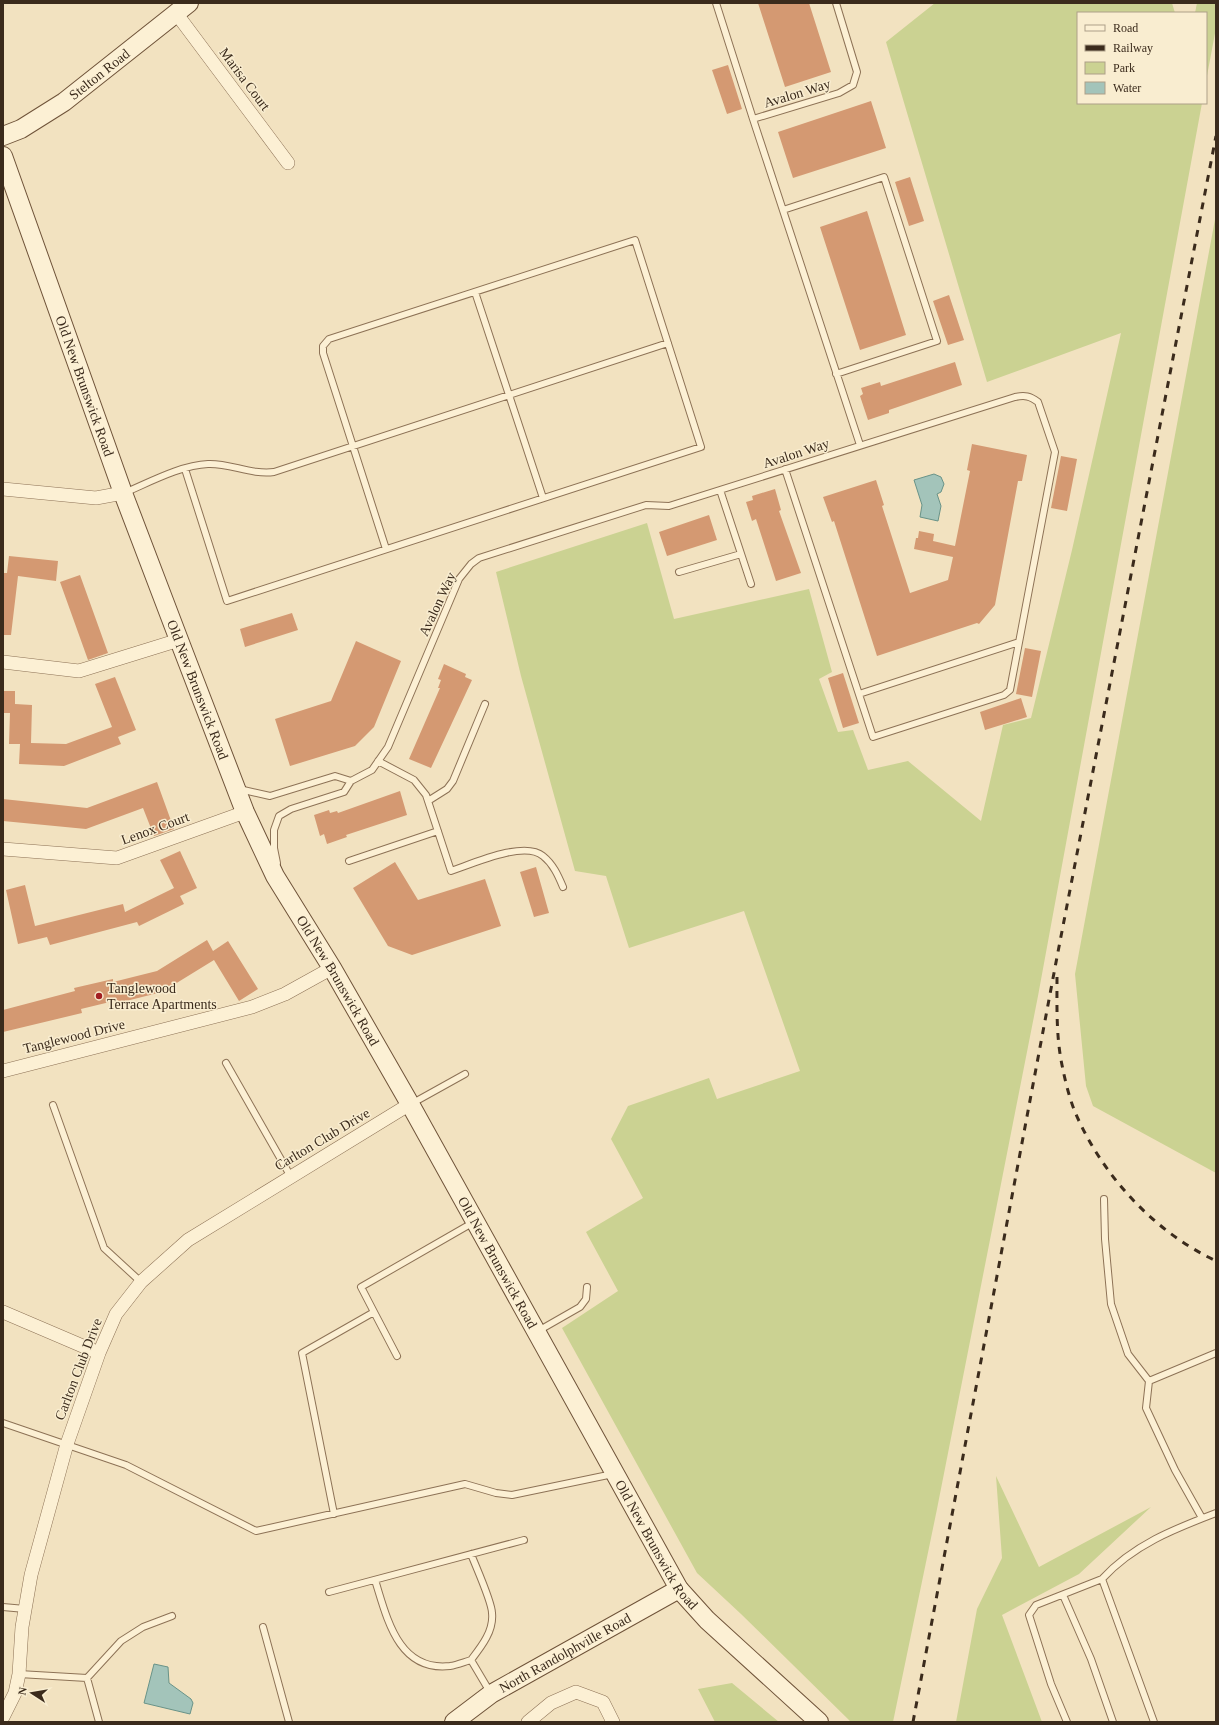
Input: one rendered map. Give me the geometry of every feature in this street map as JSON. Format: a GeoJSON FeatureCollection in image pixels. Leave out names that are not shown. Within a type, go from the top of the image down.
{"type":"FeatureCollection","features":[{"type":"Feature","properties":{"kind":"main road","name":"Stelton Road"},"geometry":{"type":"LineString","coordinates":[[3,136],[21,129],[64,102],[183,8]]}},
{"type":"Feature","properties":{"kind":"main road","name":"Old New Brunswick Road"},"geometry":{"type":"LineString","coordinates":[[3,156],[124,493],[235,787],[245,812],[282,888],[332,968],[410,1104],[679,1590],[707,1620],[819,1722]]}},
{"type":"Feature","properties":{"kind":"main road","name":"North Randolphville Road"},"geometry":{"type":"LineString","coordinates":[[454,1722],[491,1694],[679,1590]]}},
{"type":"Feature","properties":{"kind":"street","name":"Marisa Court"},"geometry":{"type":"LineString","coordinates":[[183,8],[288,163]]}},
{"type":"Feature","properties":{"kind":"street"},"geometry":{"type":"LineString","coordinates":[[3,489],[96,498],[124,493]]}},
{"type":"Feature","properties":{"kind":"street"},"geometry":{"type":"LineString","coordinates":[[3,662],[79,671],[179,640]]}},
{"type":"Feature","properties":{"kind":"street","name":"Lenox Court"},"geometry":{"type":"LineString","coordinates":[[3,848],[117,858],[245,812]]}},
{"type":"Feature","properties":{"kind":"street","name":"Tanglewood Drive"},"geometry":{"type":"LineString","coordinates":[[3,1071],[252,1007],[285,994],[332,968]]}},
{"type":"Feature","properties":{"kind":"street","name":"Carlton Club Drive"},"geometry":{"type":"LineString","coordinates":[[3,1717],[15,1693],[19,1674],[22,1627],[31,1575],[67,1444],[99,1353],[116,1314],[141,1282],[188,1240],[410,1104]]}},
{"type":"Feature","properties":{"kind":"street"},"geometry":{"type":"LineString","coordinates":[[3,1312],[99,1353]]}},
{"type":"Feature","properties":{"kind":"street"},"geometry":{"type":"LineString","coordinates":[[528,1722],[551,1703],[576,1692],[603,1702],[613,1722]]}},
{"type":"Feature","properties":{"kind":"lane"},"geometry":{"type":"LineString","coordinates":[[716,3],[753,119]]}},
{"type":"Feature","properties":{"kind":"lane","name":"Avalon Way"},"geometry":{"type":"LineString","coordinates":[[282,888],[274,848],[274,830],[279,816],[291,809],[344,792],[351,781],[372,770],[388,747],[459,579],[471,564],[479,558],[646,505],[670,506],[860,445],[753,119],[839,93],[853,85],[857,72],[836,3]]}},
{"type":"Feature","properties":{"kind":"lane"},"geometry":{"type":"LineString","coordinates":[[783,210],[884,177],[937,342],[836,374]]}},
{"type":"Feature","properties":{"kind":"lane"},"geometry":{"type":"LineString","coordinates":[[185,469],[227,601],[701,447],[635,240],[329,339],[323,346],[322,353],[386,549]]}},
{"type":"Feature","properties":{"kind":"lane"},"geometry":{"type":"LineString","coordinates":[[475,292],[543,498]]}},
{"type":"Feature","properties":{"kind":"lane"},"geometry":{"type":"LineString","coordinates":[[124,493],[185,469],[209,464],[266,473],[668,343]]}},
{"type":"Feature","properties":{"kind":"lane"},"geometry":{"type":"LineString","coordinates":[[785,469],[872,737],[1004,695],[1010,690],[1055,452],[1038,402],[1032,397],[1025,395],[1015,397],[860,445]]}},
{"type":"Feature","properties":{"kind":"lane"},"geometry":{"type":"LineString","coordinates":[[720,490],[751,584]]}},
{"type":"Feature","properties":{"kind":"lane"},"geometry":{"type":"LineString","coordinates":[[679,572],[741,554]]}},
{"type":"Feature","properties":{"kind":"lane"},"geometry":{"type":"LineString","coordinates":[[859,694],[1019,642]]}},
{"type":"Feature","properties":{"kind":"lane"},"geometry":{"type":"LineString","coordinates":[[428,801],[447,789],[454,781],[485,704]]}},
{"type":"Feature","properties":{"kind":"lane"},"geometry":{"type":"LineString","coordinates":[[378,761],[414,780],[426,795],[451,871],[506,853],[525,850],[534,851],[542,855],[555,868],[563,887]]}},
{"type":"Feature","properties":{"kind":"lane"},"geometry":{"type":"LineString","coordinates":[[235,787],[252,793],[270,796],[335,776],[351,781]]}},
{"type":"Feature","properties":{"kind":"lane"},"geometry":{"type":"LineString","coordinates":[[349,861],[438,831]]}},
{"type":"Feature","properties":{"kind":"lane"},"geometry":{"type":"LineString","coordinates":[[226,1063],[291,1177]]}},
{"type":"Feature","properties":{"kind":"lane"},"geometry":{"type":"LineString","coordinates":[[410,1104],[465,1074]]}},
{"type":"Feature","properties":{"kind":"lane"},"geometry":{"type":"LineString","coordinates":[[53,1105],[104,1248],[141,1282]]}},
{"type":"Feature","properties":{"kind":"lane"},"geometry":{"type":"LineString","coordinates":[[1104,1199],[1105,1240],[1111,1304],[1128,1354],[1149,1381],[1146,1408],[1175,1470],[1202,1518]]}},
{"type":"Feature","properties":{"kind":"lane"},"geometry":{"type":"LineString","coordinates":[[397,1356],[361,1287],[474,1222]]}},
{"type":"Feature","properties":{"kind":"lane"},"geometry":{"type":"LineString","coordinates":[[536,1332],[580,1307],[586,1299],[587,1287]]}},
{"type":"Feature","properties":{"kind":"lane"},"geometry":{"type":"LineString","coordinates":[[334,1514],[302,1353],[374,1312]]}},
{"type":"Feature","properties":{"kind":"lane"},"geometry":{"type":"LineString","coordinates":[[1149,1381],[1216,1353]]}},
{"type":"Feature","properties":{"kind":"lane"},"geometry":{"type":"LineString","coordinates":[[3,1423],[126,1465],[256,1531],[465,1484],[496,1493],[512,1495],[615,1474]]}},
{"type":"Feature","properties":{"kind":"lane"},"geometry":{"type":"LineString","coordinates":[[1067,1722],[1051,1684],[1028,1615],[1036,1605],[1102,1579],[1114,1566],[1140,1546],[1216,1513]]}},
{"type":"Feature","properties":{"kind":"lane"},"geometry":{"type":"LineString","coordinates":[[329,1592],[524,1540]]}},
{"type":"Feature","properties":{"kind":"lane"},"geometry":{"type":"LineString","coordinates":[[375,1580],[388,1620],[400,1645],[413,1658],[428,1665],[450,1666],[471,1660],[484,1643],[490,1629],[492,1612],[471,1554]]}},
{"type":"Feature","properties":{"kind":"lane"},"geometry":{"type":"LineString","coordinates":[[1102,1579],[1154,1722]]}},
{"type":"Feature","properties":{"kind":"lane"},"geometry":{"type":"LineString","coordinates":[[1063,1595],[1091,1659],[1113,1722]]}},
{"type":"Feature","properties":{"kind":"lane"},"geometry":{"type":"LineString","coordinates":[[3,1607],[25,1609]]}},
{"type":"Feature","properties":{"kind":"lane"},"geometry":{"type":"LineString","coordinates":[[87,1678],[121,1640],[143,1627],[172,1616]]}},
{"type":"Feature","properties":{"kind":"lane"},"geometry":{"type":"LineString","coordinates":[[263,1628],[289,1722]]}},
{"type":"Feature","properties":{"kind":"lane"},"geometry":{"type":"LineString","coordinates":[[471,1660],[491,1694]]}},
{"type":"Feature","properties":{"kind":"lane"},"geometry":{"type":"LineString","coordinates":[[19,1674],[87,1678]]}},
{"type":"Feature","properties":{"kind":"lane"},"geometry":{"type":"LineString","coordinates":[[87,1678],[99,1722]]}},
{"type":"Feature","properties":{"kind":"green space"},"geometry":{"type":"Polygon","coordinates":[[[935,3],[1172,3],[1175,12],[1077,12],[1077,104],[1202,104],[1038,996],[937,1509],[893,1722],[851,1722],[697,1573],[562,1328],[618,1291],[586,1232],[643,1198],[611,1139],[628,1106],[709,1078],[717,1099],[800,1071],[744,911],[629,948],[606,876],[575,871],[521,676],[496,572],[647,523],[674,619],[809,589],[832,672],[819,679],[838,732],[853,730],[868,770],[908,761],[981,821],[1003,725],[1031,718],[1072,550],[1121,333],[987,382],[886,42],[935,3]]]}},
{"type":"Feature","properties":{"kind":"green space"},"geometry":{"type":"Polygon","coordinates":[[[1197,3],[1216,3],[1216,28],[1207,76],[1207,12],[1195,12],[1197,3]]]}},
{"type":"Feature","properties":{"kind":"green space"},"geometry":{"type":"Polygon","coordinates":[[[1216,214],[1216,1173],[1093,1106],[1086,1086],[1075,974],[1216,214]]]}},
{"type":"Feature","properties":{"kind":"green space"},"geometry":{"type":"Polygon","coordinates":[[[996,1476],[1039,1567],[1151,1507],[1079,1574],[1002,1615],[1042,1722],[956,1722],[977,1609],[1002,1558],[996,1476]]]}},
{"type":"Feature","properties":{"kind":"green space"},"geometry":{"type":"Polygon","coordinates":[[[732,1683],[779,1722],[715,1722],[698,1689],[732,1683]]]}},
{"type":"Feature","properties":{"kind":"water"},"geometry":{"type":"Polygon","coordinates":[[[934,474],[941,477],[944,484],[941,492],[937,494],[941,506],[938,521],[920,517],[922,505],[914,480],[934,474]]]}},
{"type":"Feature","properties":{"kind":"water"},"geometry":{"type":"Polygon","coordinates":[[[154,1664],[168,1667],[169,1683],[191,1699],[193,1703],[190,1714],[144,1703],[154,1664]]]}},
{"type":"Feature","properties":{"kind":"building"},"geometry":{"type":"Polygon","coordinates":[[[758,3],[809,3],[831,72],[785,87],[758,3]]]}},
{"type":"Feature","properties":{"kind":"building"},"geometry":{"type":"Polygon","coordinates":[[[728,65],[742,109],[727,114],[712,70],[728,65]]]}},
{"type":"Feature","properties":{"kind":"building"},"geometry":{"type":"Polygon","coordinates":[[[871,101],[886,148],[793,178],[778,132],[871,101]]]}},
{"type":"Feature","properties":{"kind":"building"},"geometry":{"type":"Polygon","coordinates":[[[910,177],[924,221],[909,226],[895,182],[910,177]]]}},
{"type":"Feature","properties":{"kind":"building"},"geometry":{"type":"Polygon","coordinates":[[[867,211],[906,335],[860,350],[820,227],[867,211]]]}},
{"type":"Feature","properties":{"kind":"building"},"geometry":{"type":"Polygon","coordinates":[[[949,295],[964,340],[948,345],[933,301],[949,295]]]}},
{"type":"Feature","properties":{"kind":"building"},"geometry":{"type":"Polygon","coordinates":[[[955,362],[962,385],[889,410],[889,413],[868,420],[860,396],[863,394],[861,388],[880,382],[881,386],[955,362]]]}},
{"type":"Feature","properties":{"kind":"building"},"geometry":{"type":"Polygon","coordinates":[[[972,444],[1027,455],[1022,481],[1018,481],[995,605],[979,624],[977,623],[877,656],[834,521],[832,522],[823,497],[876,480],[884,505],[882,506],[910,593],[948,580],[953,557],[914,549],[919,531],[934,534],[933,541],[955,546],[970,471],[967,470],[972,444]]]}},
{"type":"Feature","properties":{"kind":"building"},"geometry":{"type":"Polygon","coordinates":[[[1061,456],[1077,459],[1067,511],[1051,508],[1061,456]]]}},
{"type":"Feature","properties":{"kind":"building"},"geometry":{"type":"Polygon","coordinates":[[[775,489],[781,510],[779,511],[801,573],[776,581],[756,519],[752,521],[746,502],[753,500],[752,496],[775,489]]]}},
{"type":"Feature","properties":{"kind":"building"},"geometry":{"type":"Polygon","coordinates":[[[709,515],[717,540],[667,556],[659,532],[709,515]]]}},
{"type":"Feature","properties":{"kind":"building"},"geometry":{"type":"Polygon","coordinates":[[[9,556],[58,561],[56,581],[18,576],[11,635],[3,635],[3,573],[7,573],[9,556]]]}},
{"type":"Feature","properties":{"kind":"building"},"geometry":{"type":"Polygon","coordinates":[[[80,575],[108,653],[88,660],[60,582],[80,575]]]}},
{"type":"Feature","properties":{"kind":"building"},"geometry":{"type":"Polygon","coordinates":[[[292,613],[298,630],[245,647],[240,629],[292,613]]]}},
{"type":"Feature","properties":{"kind":"building"},"geometry":{"type":"Polygon","coordinates":[[[356,641],[401,661],[374,727],[355,746],[290,766],[275,719],[331,701],[356,641]]]}},
{"type":"Feature","properties":{"kind":"building"},"geometry":{"type":"Polygon","coordinates":[[[1025,648],[1041,651],[1032,697],[1016,694],[1025,648]]]}},
{"type":"Feature","properties":{"kind":"building"},"geometry":{"type":"Polygon","coordinates":[[[444,664],[466,674],[465,677],[472,680],[431,768],[409,759],[440,688],[438,688],[441,680],[438,679],[444,664]]]}},
{"type":"Feature","properties":{"kind":"building"},"geometry":{"type":"Polygon","coordinates":[[[843,673],[859,723],[843,728],[828,678],[843,673]]]}},
{"type":"Feature","properties":{"kind":"building"},"geometry":{"type":"Polygon","coordinates":[[[115,677],[136,730],[118,737],[121,744],[64,766],[19,764],[20,744],[9,744],[10,713],[3,713],[3,691],[15,691],[15,704],[32,705],[31,743],[66,744],[112,727],[95,684],[115,677]]]}},
{"type":"Feature","properties":{"kind":"building"},"geometry":{"type":"Polygon","coordinates":[[[1021,698],[1027,717],[985,730],[980,712],[1021,698]]]}},
{"type":"Feature","properties":{"kind":"building"},"geometry":{"type":"Polygon","coordinates":[[[157,782],[174,829],[154,836],[143,808],[86,829],[3,821],[3,799],[87,808],[157,782]]]}},
{"type":"Feature","properties":{"kind":"building"},"geometry":{"type":"Polygon","coordinates":[[[400,791],[407,815],[346,835],[347,837],[327,844],[324,834],[320,836],[314,815],[329,810],[330,813],[337,811],[338,813],[400,791]]]}},
{"type":"Feature","properties":{"kind":"building"},"geometry":{"type":"Polygon","coordinates":[[[180,851],[197,888],[180,896],[184,904],[139,926],[137,922],[50,945],[47,937],[18,944],[6,890],[25,885],[35,926],[123,904],[125,912],[174,888],[160,860],[180,851]]]}},
{"type":"Feature","properties":{"kind":"building"},"geometry":{"type":"Polygon","coordinates":[[[395,862],[418,900],[485,879],[501,926],[412,955],[388,946],[353,888],[395,862]]]}},
{"type":"Feature","properties":{"kind":"building"},"geometry":{"type":"Polygon","coordinates":[[[536,867],[549,913],[534,917],[520,872],[536,867]]]}},
{"type":"Feature","properties":{"kind":"building"},"geometry":{"type":"Polygon","coordinates":[[[207,940],[213,951],[228,941],[258,989],[239,1001],[214,960],[162,992],[118,1003],[118,1000],[81,1009],[82,1013],[3,1032],[3,1010],[75,991],[74,988],[113,979],[113,982],[157,971],[207,940]]]}},
{"type":"Feature","properties":{"kind":"railway"},"geometry":{"type":"LineString","coordinates":[[913,1722],[1057,957],[1216,136]]}},
{"type":"Feature","properties":{"kind":"railway"},"geometry":{"type":"LineString","coordinates":[[1057,977],[1058,1032],[1062,1065],[1067,1088],[1075,1112],[1086,1135],[1115,1179],[1132,1199],[1171,1234],[1193,1249],[1216,1261]]}},
{"type":"Feature","properties":{"kind":"place","name":"Tanglewood Terrace Apartments"},"geometry":{"type":"Point","coordinates":[99,996]}}]}
